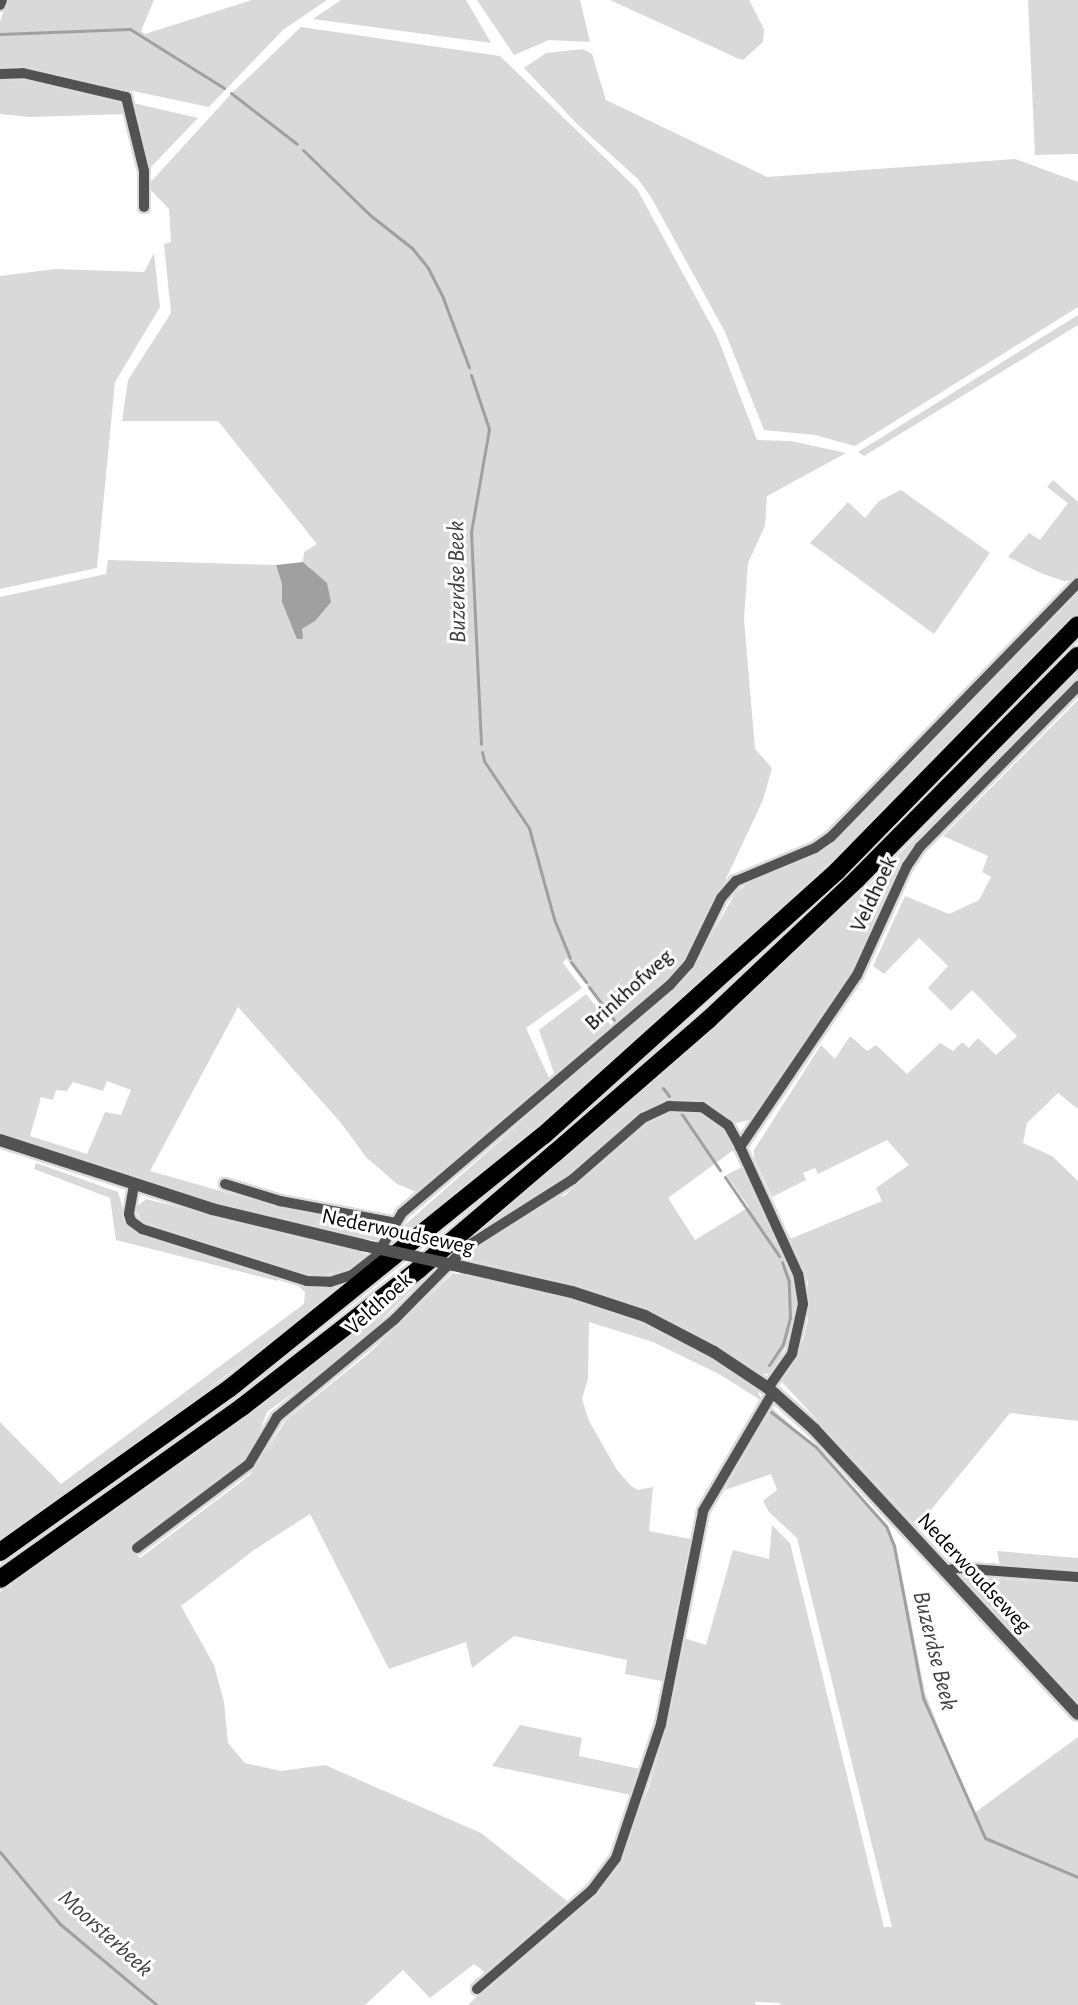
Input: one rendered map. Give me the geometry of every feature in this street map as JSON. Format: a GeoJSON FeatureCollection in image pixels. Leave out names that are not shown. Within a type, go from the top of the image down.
{"type":"FeatureCollection","features":[{"type":"Feature","properties":{"kind":"highway"},"geometry":{"type":"LineString","coordinates":[[0,1552],[230,1388],[544,1135],[837,871],[1078,625]]}},
{"type":"Feature","properties":{"kind":"highway"},"geometry":{"type":"LineString","coordinates":[[0,1579],[242,1407],[419,1269],[555,1153],[708,1020],[857,879],[1078,656]]}},
{"type":"Feature","properties":{"kind":"street"},"geometry":{"type":"LineString","coordinates":[[0,74],[23,73],[126,97],[144,171],[144,207]]}},
{"type":"Feature","properties":{"kind":"street","name":"Brinkhofweg"},"geometry":{"type":"LineString","coordinates":[[134,1185],[129,1214],[136,1226],[317,1282],[340,1279],[362,1269],[376,1256],[402,1213],[670,985],[689,964],[721,898],[736,881],[815,848],[848,822],[1078,583]]}},
{"type":"Feature","properties":{"kind":"street","name":"Veldhoek"},"geometry":{"type":"LineString","coordinates":[[740,1147],[857,975],[907,866],[920,847],[1078,686]]}},
{"type":"Feature","properties":{"kind":"street","name":"Veldhoek"},"geometry":{"type":"LineString","coordinates":[[137,1548],[249,1464],[277,1417],[395,1319],[466,1247],[573,1179],[643,1118],[669,1106],[702,1107],[728,1125],[798,1274],[803,1304],[792,1354],[771,1390]]}},
{"type":"Feature","properties":{"kind":"street","name":"Nederwoudseweg"},"geometry":{"type":"LineString","coordinates":[[0,1140],[134,1185],[262,1223],[572,1292],[645,1316],[714,1352],[771,1390],[814,1429],[1078,1714]]}},
{"type":"Feature","properties":{"kind":"street"},"geometry":{"type":"LineString","coordinates":[[225,1184],[280,1201],[396,1223]]}},
{"type":"Feature","properties":{"kind":"street"},"geometry":{"type":"LineString","coordinates":[[477,1989],[604,1879],[616,1858],[661,1724],[703,1511],[771,1390]]}},
{"type":"Feature","properties":{"kind":"street"},"geometry":{"type":"LineString","coordinates":[[944,1571],[957,1568],[1078,1577]]}},
{"type":"Feature","properties":{"kind":"shaded area"},"geometry":{"type":"Polygon","coordinates":[[[7,0],[154,0],[141,31],[145,34],[252,0],[327,0],[283,30],[209,107],[24,68],[0,70],[0,22],[7,0]]]}},
{"type":"Feature","properties":{"kind":"shaded area"},"geometry":{"type":"Polygon","coordinates":[[[341,0],[466,0],[491,43],[313,19],[341,0]]]}},
{"type":"Feature","properties":{"kind":"shaded area"},"geometry":{"type":"Polygon","coordinates":[[[477,0],[580,0],[590,42],[549,40],[514,55],[477,0]]]}},
{"type":"Feature","properties":{"kind":"shaded area"},"geometry":{"type":"Polygon","coordinates":[[[610,0],[749,0],[764,29],[763,42],[743,60],[610,0]]]}},
{"type":"Feature","properties":{"kind":"shaded area"},"geometry":{"type":"Polygon","coordinates":[[[1028,0],[1078,0],[1078,154],[1035,155],[1028,0]]]}},
{"type":"Feature","properties":{"kind":"shaded area"},"geometry":{"type":"Polygon","coordinates":[[[301,27],[500,56],[637,189],[717,336],[757,440],[791,441],[846,453],[767,496],[765,526],[748,563],[744,619],[755,749],[772,768],[763,800],[693,949],[664,983],[616,1024],[566,958],[563,963],[582,988],[526,1028],[550,1080],[416,1192],[397,1184],[366,1157],[341,1123],[238,1007],[150,1171],[256,1201],[370,1220],[380,1227],[381,1242],[205,1202],[0,1138],[0,597],[106,574],[108,560],[276,565],[282,584],[282,602],[292,623],[302,629],[315,621],[310,567],[303,562],[304,552],[317,544],[218,421],[122,421],[128,380],[171,313],[164,244],[171,242],[169,209],[147,186],[232,93],[301,27]],[[107,1081],[103,1091],[73,1082],[67,1091],[56,1090],[53,1100],[41,1097],[30,1136],[87,1154],[105,1112],[121,1115],[131,1090],[107,1081]]]}},
{"type":"Feature","properties":{"kind":"shaded area"},"geometry":{"type":"Polygon","coordinates":[[[583,49],[592,54],[606,100],[767,177],[1015,159],[1078,182],[1078,307],[855,446],[815,435],[764,430],[725,332],[651,197],[638,179],[578,125],[524,68],[546,53],[583,49]]]}},
{"type":"Feature","properties":{"kind":"shaded area"},"geometry":{"type":"Polygon","coordinates":[[[0,77],[25,78],[125,101],[127,114],[30,117],[0,114],[0,77]]]}},
{"type":"Feature","properties":{"kind":"shaded area"},"geometry":{"type":"Polygon","coordinates":[[[133,103],[198,118],[151,167],[147,163],[133,103]]]}},
{"type":"Feature","properties":{"kind":"shaded area"},"geometry":{"type":"Polygon","coordinates":[[[154,253],[160,307],[115,382],[97,568],[0,589],[0,276],[55,269],[144,272],[154,253]]]}},
{"type":"Feature","properties":{"kind":"shaded area"},"geometry":{"type":"Polygon","coordinates":[[[1078,315],[1078,325],[864,456],[858,452],[1078,315]]]}},
{"type":"Feature","properties":{"kind":"shaded area"},"geometry":{"type":"Polygon","coordinates":[[[1053,480],[1078,502],[1078,575],[1073,580],[1064,581],[1043,574],[1008,557],[1029,533],[1040,540],[1068,503],[1047,487],[1053,480]]]}},
{"type":"Feature","properties":{"kind":"shaded area"},"geometry":{"type":"Polygon","coordinates":[[[901,490],[990,553],[934,634],[810,543],[848,502],[865,518],[879,501],[901,490]]]}},
{"type":"Feature","properties":{"kind":"shaded area"},"geometry":{"type":"Polygon","coordinates":[[[303,562],[327,583],[331,602],[315,621],[302,629],[303,639],[297,639],[282,602],[282,584],[276,565],[303,562]]]}},
{"type":"Feature","properties":{"kind":"shaded area"},"geometry":{"type":"Polygon","coordinates":[[[1078,594],[1078,614],[845,848],[631,1044],[461,1193],[381,1253],[398,1231],[690,972],[736,892],[753,880],[823,851],[839,839],[1078,594]]]}},
{"type":"Feature","properties":{"kind":"shaded area"},"geometry":{"type":"Polygon","coordinates":[[[1078,672],[1078,682],[910,852],[866,953],[753,1119],[737,1123],[693,1102],[642,1115],[569,1175],[473,1238],[444,1266],[437,1265],[636,1095],[842,905],[869,885],[1078,672]]]}},
{"type":"Feature","properties":{"kind":"shaded area"},"geometry":{"type":"Polygon","coordinates":[[[1078,700],[1078,1109],[1058,1093],[1027,1123],[1023,1143],[1052,1156],[1078,1181],[1078,1421],[1010,1413],[917,1527],[780,1380],[803,1341],[808,1319],[808,1282],[790,1239],[882,1201],[876,1188],[909,1165],[887,1140],[818,1174],[815,1168],[803,1173],[806,1180],[772,1197],[754,1158],[754,1150],[821,1045],[835,1059],[850,1036],[867,1051],[876,1045],[907,1074],[940,1043],[953,1051],[962,1042],[969,1048],[978,1038],[996,1055],[1017,1036],[972,990],[951,1011],[928,988],[948,966],[919,938],[884,974],[873,966],[905,896],[949,914],[979,900],[991,877],[982,872],[988,856],[943,836],[1078,700]]]}},
{"type":"Feature","properties":{"kind":"shaded area"},"geometry":{"type":"Polygon","coordinates":[[[586,994],[612,1027],[555,1076],[539,1030],[586,994]]]}},
{"type":"Feature","properties":{"kind":"shaded area"},"geometry":{"type":"Polygon","coordinates":[[[695,1111],[718,1124],[735,1149],[668,1198],[695,1240],[749,1207],[726,1175],[744,1166],[798,1286],[797,1325],[772,1373],[759,1375],[658,1315],[599,1292],[463,1258],[477,1244],[549,1198],[564,1196],[655,1118],[670,1112],[695,1111]]]}},
{"type":"Feature","properties":{"kind":"shaded area"},"geometry":{"type":"Polygon","coordinates":[[[36,1163],[118,1192],[129,1228],[277,1274],[278,1281],[116,1240],[110,1198],[34,1169],[36,1163]]]}},
{"type":"Feature","properties":{"kind":"shaded area"},"geometry":{"type":"Polygon","coordinates":[[[146,1199],[370,1255],[349,1271],[311,1276],[141,1221],[135,1208],[146,1199]]]}},
{"type":"Feature","properties":{"kind":"shaded area"},"geometry":{"type":"Polygon","coordinates":[[[433,1269],[350,1351],[267,1412],[257,1439],[238,1469],[132,1549],[140,1558],[250,1475],[286,1420],[367,1355],[453,1273],[575,1295],[617,1310],[713,1358],[757,1390],[762,1401],[719,1374],[653,1342],[589,1322],[588,1379],[582,1399],[589,1421],[617,1470],[631,1486],[638,1490],[653,1487],[649,1531],[696,1540],[666,1682],[625,1674],[627,1660],[514,1636],[472,1668],[466,1642],[389,1669],[310,1514],[254,1550],[181,1606],[214,1665],[224,1702],[228,1743],[245,1763],[281,1771],[325,1765],[481,1833],[567,1901],[487,1974],[474,1964],[430,1998],[403,1970],[365,2005],[0,2005],[0,1592],[381,1312],[433,1269]]]}},
{"type":"Feature","properties":{"kind":"shaded area"},"geometry":{"type":"Polygon","coordinates":[[[295,1283],[341,1287],[164,1423],[0,1541],[0,1422],[61,1484],[304,1304],[305,1292],[295,1283]]]}},
{"type":"Feature","properties":{"kind":"shaded area"},"geometry":{"type":"Polygon","coordinates":[[[771,1407],[818,1450],[888,1526],[896,1546],[925,1693],[973,1814],[1078,1737],[1078,2005],[779,2005],[781,2003],[755,2002],[756,2005],[468,2005],[532,1942],[616,1870],[648,1789],[665,1734],[684,1638],[706,1645],[733,1550],[769,1559],[772,1525],[790,1543],[884,1927],[892,1927],[797,1538],[769,1512],[763,1501],[777,1490],[771,1474],[725,1490],[771,1407]]]}},
{"type":"Feature","properties":{"kind":"shaded area"},"geometry":{"type":"Polygon","coordinates":[[[997,1551],[1078,1558],[1078,1571],[1000,1566],[997,1551]]]}},
{"type":"Feature","properties":{"kind":"shaded area"},"geometry":{"type":"Polygon","coordinates":[[[956,1576],[1078,1584],[1078,1706],[1054,1679],[956,1576]]]}},
{"type":"Feature","properties":{"kind":"shaded area"},"geometry":{"type":"Polygon","coordinates":[[[520,1725],[582,1738],[579,1756],[645,1770],[636,1796],[492,1766],[520,1725]]]}},
{"type":"Feature","properties":{"kind":"waterway","name":"Buzerdse Beek"},"geometry":{"type":"LineString","coordinates":[[0,34],[130,29],[224,88]]}},
{"type":"Feature","properties":{"kind":"waterway","name":"Buzerdse Beek"},"geometry":{"type":"LineString","coordinates":[[231,93],[297,144]]}},
{"type":"Feature","properties":{"kind":"waterway","name":"Buzerdse Beek"},"geometry":{"type":"LineString","coordinates":[[303,150],[370,215],[412,248],[428,268],[469,367]]}},
{"type":"Feature","properties":{"kind":"waterway","name":"Buzerdse Beek"},"geometry":{"type":"LineString","coordinates":[[471,375],[489,429],[471,532],[481,744]]}},
{"type":"Feature","properties":{"kind":"waterway","name":"Buzerdse Beek"},"geometry":{"type":"LineString","coordinates":[[482,752],[484,761],[529,828],[554,919],[570,958]]}},
{"type":"Feature","properties":{"kind":"waterway","name":"Buzerdse Beek"},"geometry":{"type":"LineString","coordinates":[[571,962],[586,982]]}},
{"type":"Feature","properties":{"kind":"waterway","name":"Buzerdse Beek"},"geometry":{"type":"LineString","coordinates":[[589,987],[617,1024]]}},
{"type":"Feature","properties":{"kind":"waterway","name":"Buzerdse Beek"},"geometry":{"type":"LineString","coordinates":[[663,1088],[669,1096]]}},
{"type":"Feature","properties":{"kind":"waterway","name":"Buzerdse Beek"},"geometry":{"type":"LineString","coordinates":[[679,1110],[720,1170]]}},
{"type":"Feature","properties":{"kind":"waterway","name":"Buzerdse Beek"},"geometry":{"type":"LineString","coordinates":[[725,1177],[779,1256]]}},
{"type":"Feature","properties":{"kind":"waterway","name":"Buzerdse Beek"},"geometry":{"type":"LineString","coordinates":[[769,1365],[783,1344],[790,1318],[789,1282],[782,1262]]}},
{"type":"Feature","properties":{"kind":"waterway","name":"Buzerdse Beek"},"geometry":{"type":"LineString","coordinates":[[771,1412],[816,1447],[886,1526],[894,1546],[923,1698],[985,1838],[1078,1877]]}},
{"type":"Feature","properties":{"kind":"waterway","name":"Moorsterbeek"},"geometry":{"type":"LineString","coordinates":[[0,1852],[60,1924],[157,2005]]}}]}
